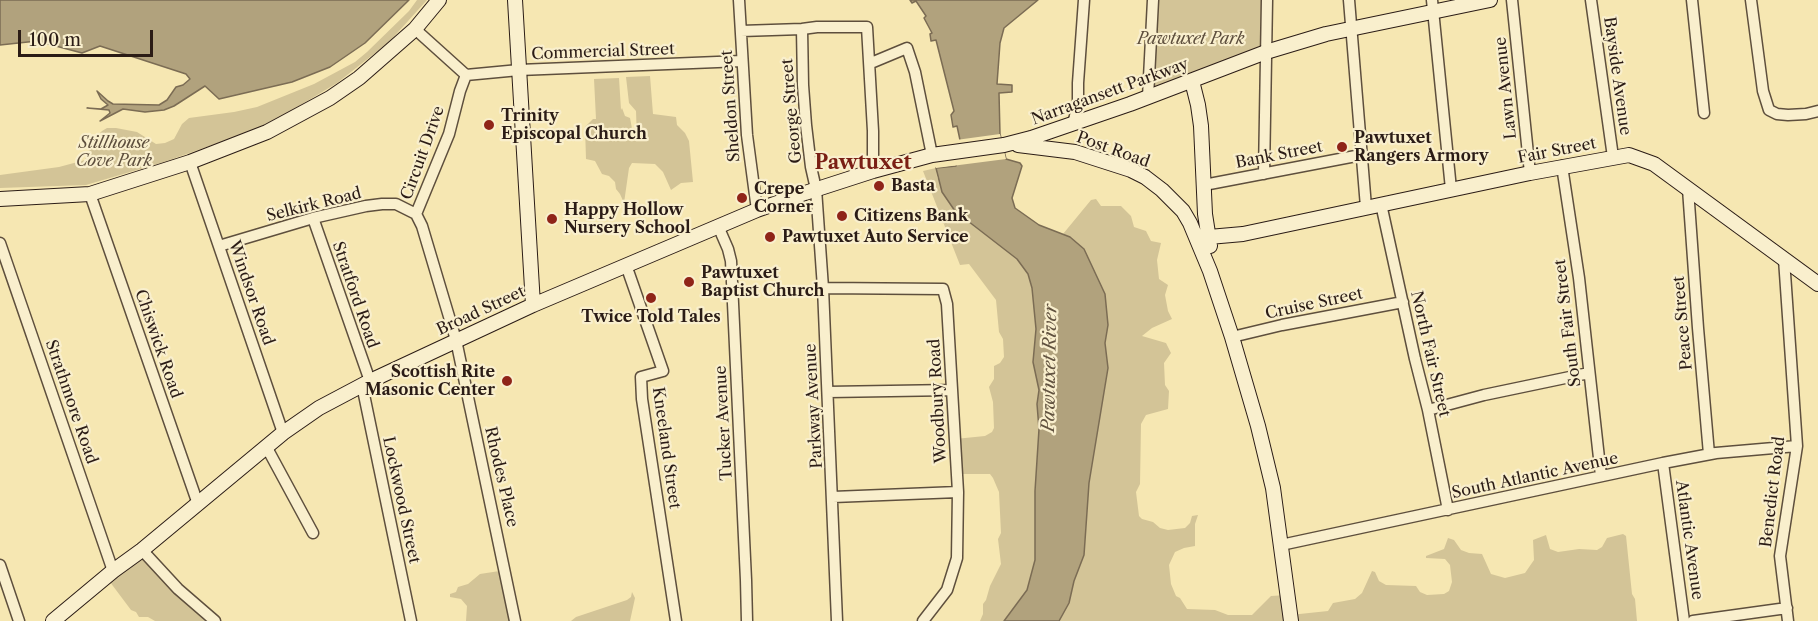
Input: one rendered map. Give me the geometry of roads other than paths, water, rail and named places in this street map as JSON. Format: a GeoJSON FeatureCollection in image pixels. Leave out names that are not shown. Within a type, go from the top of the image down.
{"type":"FeatureCollection","features":[{"type":"Feature","properties":{"kind":"street"},"geometry":{"type":"LineString","coordinates":[[0,199],[90,194],[190,162],[267,132],[330,98],[359,78],[415,29],[440,0]]}},
{"type":"Feature","properties":{"kind":"street"},"geometry":{"type":"LineString","coordinates":[[515,0],[533,305]]}},
{"type":"Feature","properties":{"kind":"street","name":"Sheldon Street"},"geometry":{"type":"LineString","coordinates":[[739,0],[747,135],[757,210]]}},
{"type":"Feature","properties":{"kind":"street"},"geometry":{"type":"LineString","coordinates":[[1075,152],[1070,136],[1078,104],[1084,0]]}},
{"type":"Feature","properties":{"kind":"street"},"geometry":{"type":"LineString","coordinates":[[1148,97],[1153,0]]}},
{"type":"Feature","properties":{"kind":"street"},"geometry":{"type":"LineString","coordinates":[[1264,174],[1267,0]]}},
{"type":"Feature","properties":{"kind":"street"},"geometry":{"type":"LineString","coordinates":[[1349,0],[1366,207]]}},
{"type":"Feature","properties":{"kind":"street","name":"Narragansett Parkway"},"geometry":{"type":"LineString","coordinates":[[984,148],[1003,145],[1073,124],[1266,52],[1433,5],[1490,0]]}},
{"type":"Feature","properties":{"kind":"street","name":"Lawn Avenue"},"geometry":{"type":"LineString","coordinates":[[1512,0],[1530,173]]}},
{"type":"Feature","properties":{"kind":"street","name":"Bayside Avenue"},"geometry":{"type":"LineString","coordinates":[[1591,0],[1612,157]]}},
{"type":"Feature","properties":{"kind":"street"},"geometry":{"type":"LineString","coordinates":[[1692,0],[1704,113]]}},
{"type":"Feature","properties":{"kind":"street"},"geometry":{"type":"LineString","coordinates":[[1751,0],[1765,101],[1769,110],[1777,114],[1788,115],[1818,111]]}},
{"type":"Feature","properties":{"kind":"street"},"geometry":{"type":"LineString","coordinates":[[1433,5],[1451,189]]}},
{"type":"Feature","properties":{"kind":"street"},"geometry":{"type":"LineString","coordinates":[[741,31],[867,27],[873,171]]}},
{"type":"Feature","properties":{"kind":"street"},"geometry":{"type":"LineString","coordinates":[[415,29],[466,75]]}},
{"type":"Feature","properties":{"kind":"street","name":"George Street"},"geometry":{"type":"LineString","coordinates":[[802,29],[806,125],[816,189]]}},
{"type":"Feature","properties":{"kind":"street"},"geometry":{"type":"LineString","coordinates":[[870,63],[907,48],[915,72],[934,154]]}},
{"type":"Feature","properties":{"kind":"street","name":"Commercial Street"},"geometry":{"type":"LineString","coordinates":[[466,75],[519,70],[742,61]]}},
{"type":"Feature","properties":{"kind":"street","name":"Circuit Drive"},"geometry":{"type":"LineString","coordinates":[[456,340],[422,226],[416,214],[449,134],[466,75]]}},
{"type":"Feature","properties":{"kind":"street","name":"Post Road"},"geometry":{"type":"LineString","coordinates":[[1192,81],[1201,126],[1205,213],[1203,237],[1274,488],[1292,621]]}},
{"type":"Feature","properties":{"kind":"street","name":"Post Road"},"geometry":{"type":"LineString","coordinates":[[1003,145],[1043,147],[1075,152],[1131,170],[1154,183],[1183,211],[1203,237]]}},
{"type":"Feature","properties":{"kind":"street","name":"Broad Street"},"geometry":{"type":"LineString","coordinates":[[52,621],[283,434],[319,408],[366,383],[533,305],[757,210],[816,189],[934,154],[984,148]]}},
{"type":"Feature","properties":{"kind":"street","name":"Bank Street"},"geometry":{"type":"LineString","coordinates":[[1204,184],[1360,155]]}},
{"type":"Feature","properties":{"kind":"street","name":"Fair Street"},"geometry":{"type":"LineString","coordinates":[[1203,237],[1242,234],[1562,166],[1629,155],[1654,164],[1818,284]]}},
{"type":"Feature","properties":{"kind":"street","name":"Windsor Road"},"geometry":{"type":"LineString","coordinates":[[190,162],[283,434]]}},
{"type":"Feature","properties":{"kind":"street","name":"South Fair Street"},"geometry":{"type":"LineString","coordinates":[[1562,166],[1579,278],[1600,476]]}},
{"type":"Feature","properties":{"kind":"street","name":"Parkway Avenue"},"geometry":{"type":"LineString","coordinates":[[816,189],[823,288],[837,621]]}},
{"type":"Feature","properties":{"kind":"street","name":"Peace Street"},"geometry":{"type":"LineString","coordinates":[[1688,189],[1709,454]]}},
{"type":"Feature","properties":{"kind":"street","name":"Chiswick Road"},"geometry":{"type":"LineString","coordinates":[[90,194],[198,504]]}},
{"type":"Feature","properties":{"kind":"street","name":"Selkirk Road"},"geometry":{"type":"LineString","coordinates":[[219,246],[313,218],[382,204],[396,204],[416,214]]}},
{"type":"Feature","properties":{"kind":"street","name":"North Fair Street"},"geometry":{"type":"LineString","coordinates":[[1381,204],[1428,410],[1448,510]]}},
{"type":"Feature","properties":{"kind":"street","name":"Stratford Road"},"geometry":{"type":"LineString","coordinates":[[313,218],[366,383]]}},
{"type":"Feature","properties":{"kind":"street","name":"Tucker Avenue"},"geometry":{"type":"LineString","coordinates":[[718,226],[731,261],[747,621]]}},
{"type":"Feature","properties":{"kind":"street","name":"Strathmore Road"},"geometry":{"type":"LineString","coordinates":[[0,243],[113,571]]}},
{"type":"Feature","properties":{"kind":"street","name":"Benedict Road"},"geometry":{"type":"LineString","coordinates":[[1784,259],[1797,446],[1780,556],[1788,621]]}},
{"type":"Feature","properties":{"kind":"street","name":"Kneeland Street"},"geometry":{"type":"LineString","coordinates":[[626,265],[663,371],[641,376],[642,399],[676,621]]}},
{"type":"Feature","properties":{"kind":"street","name":"Woodbury Road"},"geometry":{"type":"LineString","coordinates":[[823,288],[944,289],[947,304],[958,492],[957,558],[947,590],[922,621]]}},
{"type":"Feature","properties":{"kind":"street","name":"Cruise Street"},"geometry":{"type":"LineString","coordinates":[[1230,332],[1282,325],[1403,302]]}},
{"type":"Feature","properties":{"kind":"street","name":"Rhodes Place"},"geometry":{"type":"LineString","coordinates":[[456,340],[515,621]]}},
{"type":"Feature","properties":{"kind":"street"},"geometry":{"type":"LineString","coordinates":[[1428,410],[1589,373]]}},
{"type":"Feature","properties":{"kind":"street","name":"Lockwood Street"},"geometry":{"type":"LineString","coordinates":[[366,383],[411,621]]}},
{"type":"Feature","properties":{"kind":"street"},"geometry":{"type":"LineString","coordinates":[[828,392],[952,390]]}},
{"type":"Feature","properties":{"kind":"street","name":"South Atlantic Avenue"},"geometry":{"type":"LineString","coordinates":[[1281,545],[1709,454],[1797,446]]}},
{"type":"Feature","properties":{"kind":"street"},"geometry":{"type":"LineString","coordinates":[[267,448],[313,533]]}},
{"type":"Feature","properties":{"kind":"street","name":"Atlantic Avenue"},"geometry":{"type":"LineString","coordinates":[[1663,463],[1684,621]]}},
{"type":"Feature","properties":{"kind":"street"},"geometry":{"type":"LineString","coordinates":[[833,497],[958,492]]}},
{"type":"Feature","properties":{"kind":"street"},"geometry":{"type":"LineString","coordinates":[[142,550],[178,589],[215,621]]}},
{"type":"Feature","properties":{"kind":"street"},"geometry":{"type":"LineString","coordinates":[[0,565],[19,621]]}},
{"type":"Feature","properties":{"kind":"street"},"geometry":{"type":"LineString","coordinates":[[1693,621],[1787,608]]}},
{"type":"Feature","properties":{"kind":"water"},"geometry":{"type":"Polygon","coordinates":[[[0,0],[409,0],[365,43],[330,67],[292,82],[219,99],[205,86],[164,110],[145,112],[123,109],[100,121],[110,113],[109,110],[87,108],[101,109],[108,105],[97,91],[113,104],[159,105],[167,100],[176,87],[190,79],[186,74],[100,46],[82,53],[37,41],[0,45],[0,0]]]}},
{"type":"Feature","properties":{"kind":"water","name":"Pawtuxet River"},"geometry":{"type":"Polygon","coordinates":[[[910,0],[1038,0],[1004,28],[1000,43],[997,84],[1012,85],[1012,92],[999,93],[1000,134],[1006,159],[1020,163],[1022,166],[1012,198],[1015,208],[1039,225],[1070,237],[1084,249],[1105,294],[1108,325],[1105,343],[1108,368],[1089,483],[1084,555],[1069,603],[1059,621],[1004,621],[1027,590],[1035,560],[1039,390],[1033,362],[1036,329],[1032,288],[1028,274],[1017,259],[955,211],[942,192],[936,168],[956,166],[960,140],[957,126],[953,127],[951,115],[954,111],[936,40],[931,41],[930,34],[932,33],[924,18],[926,16],[916,1],[912,3],[910,0]]]}},
{"type":"Feature","properties":{"kind":"place","name":"Trinity Episcopal Church"},"geometry":{"type":"Point","coordinates":[489,125]}},
{"type":"Feature","properties":{"kind":"place","name":"Pawtuxet Rangers Armory"},"geometry":{"type":"Point","coordinates":[1342,147]}},
{"type":"Feature","properties":{"kind":"place","name":"Basta"},"geometry":{"type":"Point","coordinates":[879,186]}},
{"type":"Feature","properties":{"kind":"place","name":"Crepe Corner"},"geometry":{"type":"Point","coordinates":[742,198]}},
{"type":"Feature","properties":{"kind":"place","name":"Citizens Bank"},"geometry":{"type":"Point","coordinates":[842,216]}},
{"type":"Feature","properties":{"kind":"place","name":"Happy Hollow Nursery School"},"geometry":{"type":"Point","coordinates":[552,219]}},
{"type":"Feature","properties":{"kind":"place","name":"Pawtuxet Auto Service"},"geometry":{"type":"Point","coordinates":[770,237]}},
{"type":"Feature","properties":{"kind":"place","name":"Pawtuxet Baptist Church"},"geometry":{"type":"Point","coordinates":[689,282]}},
{"type":"Feature","properties":{"kind":"place","name":"Twice Told Tales"},"geometry":{"type":"Point","coordinates":[651,298]}},
{"type":"Feature","properties":{"kind":"place","name":"Scottish Rite Masonic Center"},"geometry":{"type":"Point","coordinates":[507,381]}},
{"type":"Feature","properties":{"kind":"district","name":"Pawtuxet"},"geometry":{"type":"Point","coordinates":[863,163]}},
{"type":"Feature","properties":{"kind":"park label","name":"Pawtuxet Park"},"geometry":{"type":"Point","coordinates":[1191,39]}},
{"type":"Feature","properties":{"kind":"park label","name":"Stillhouse Cove Park"},"geometry":{"type":"Point","coordinates":[114,152]}}]}
